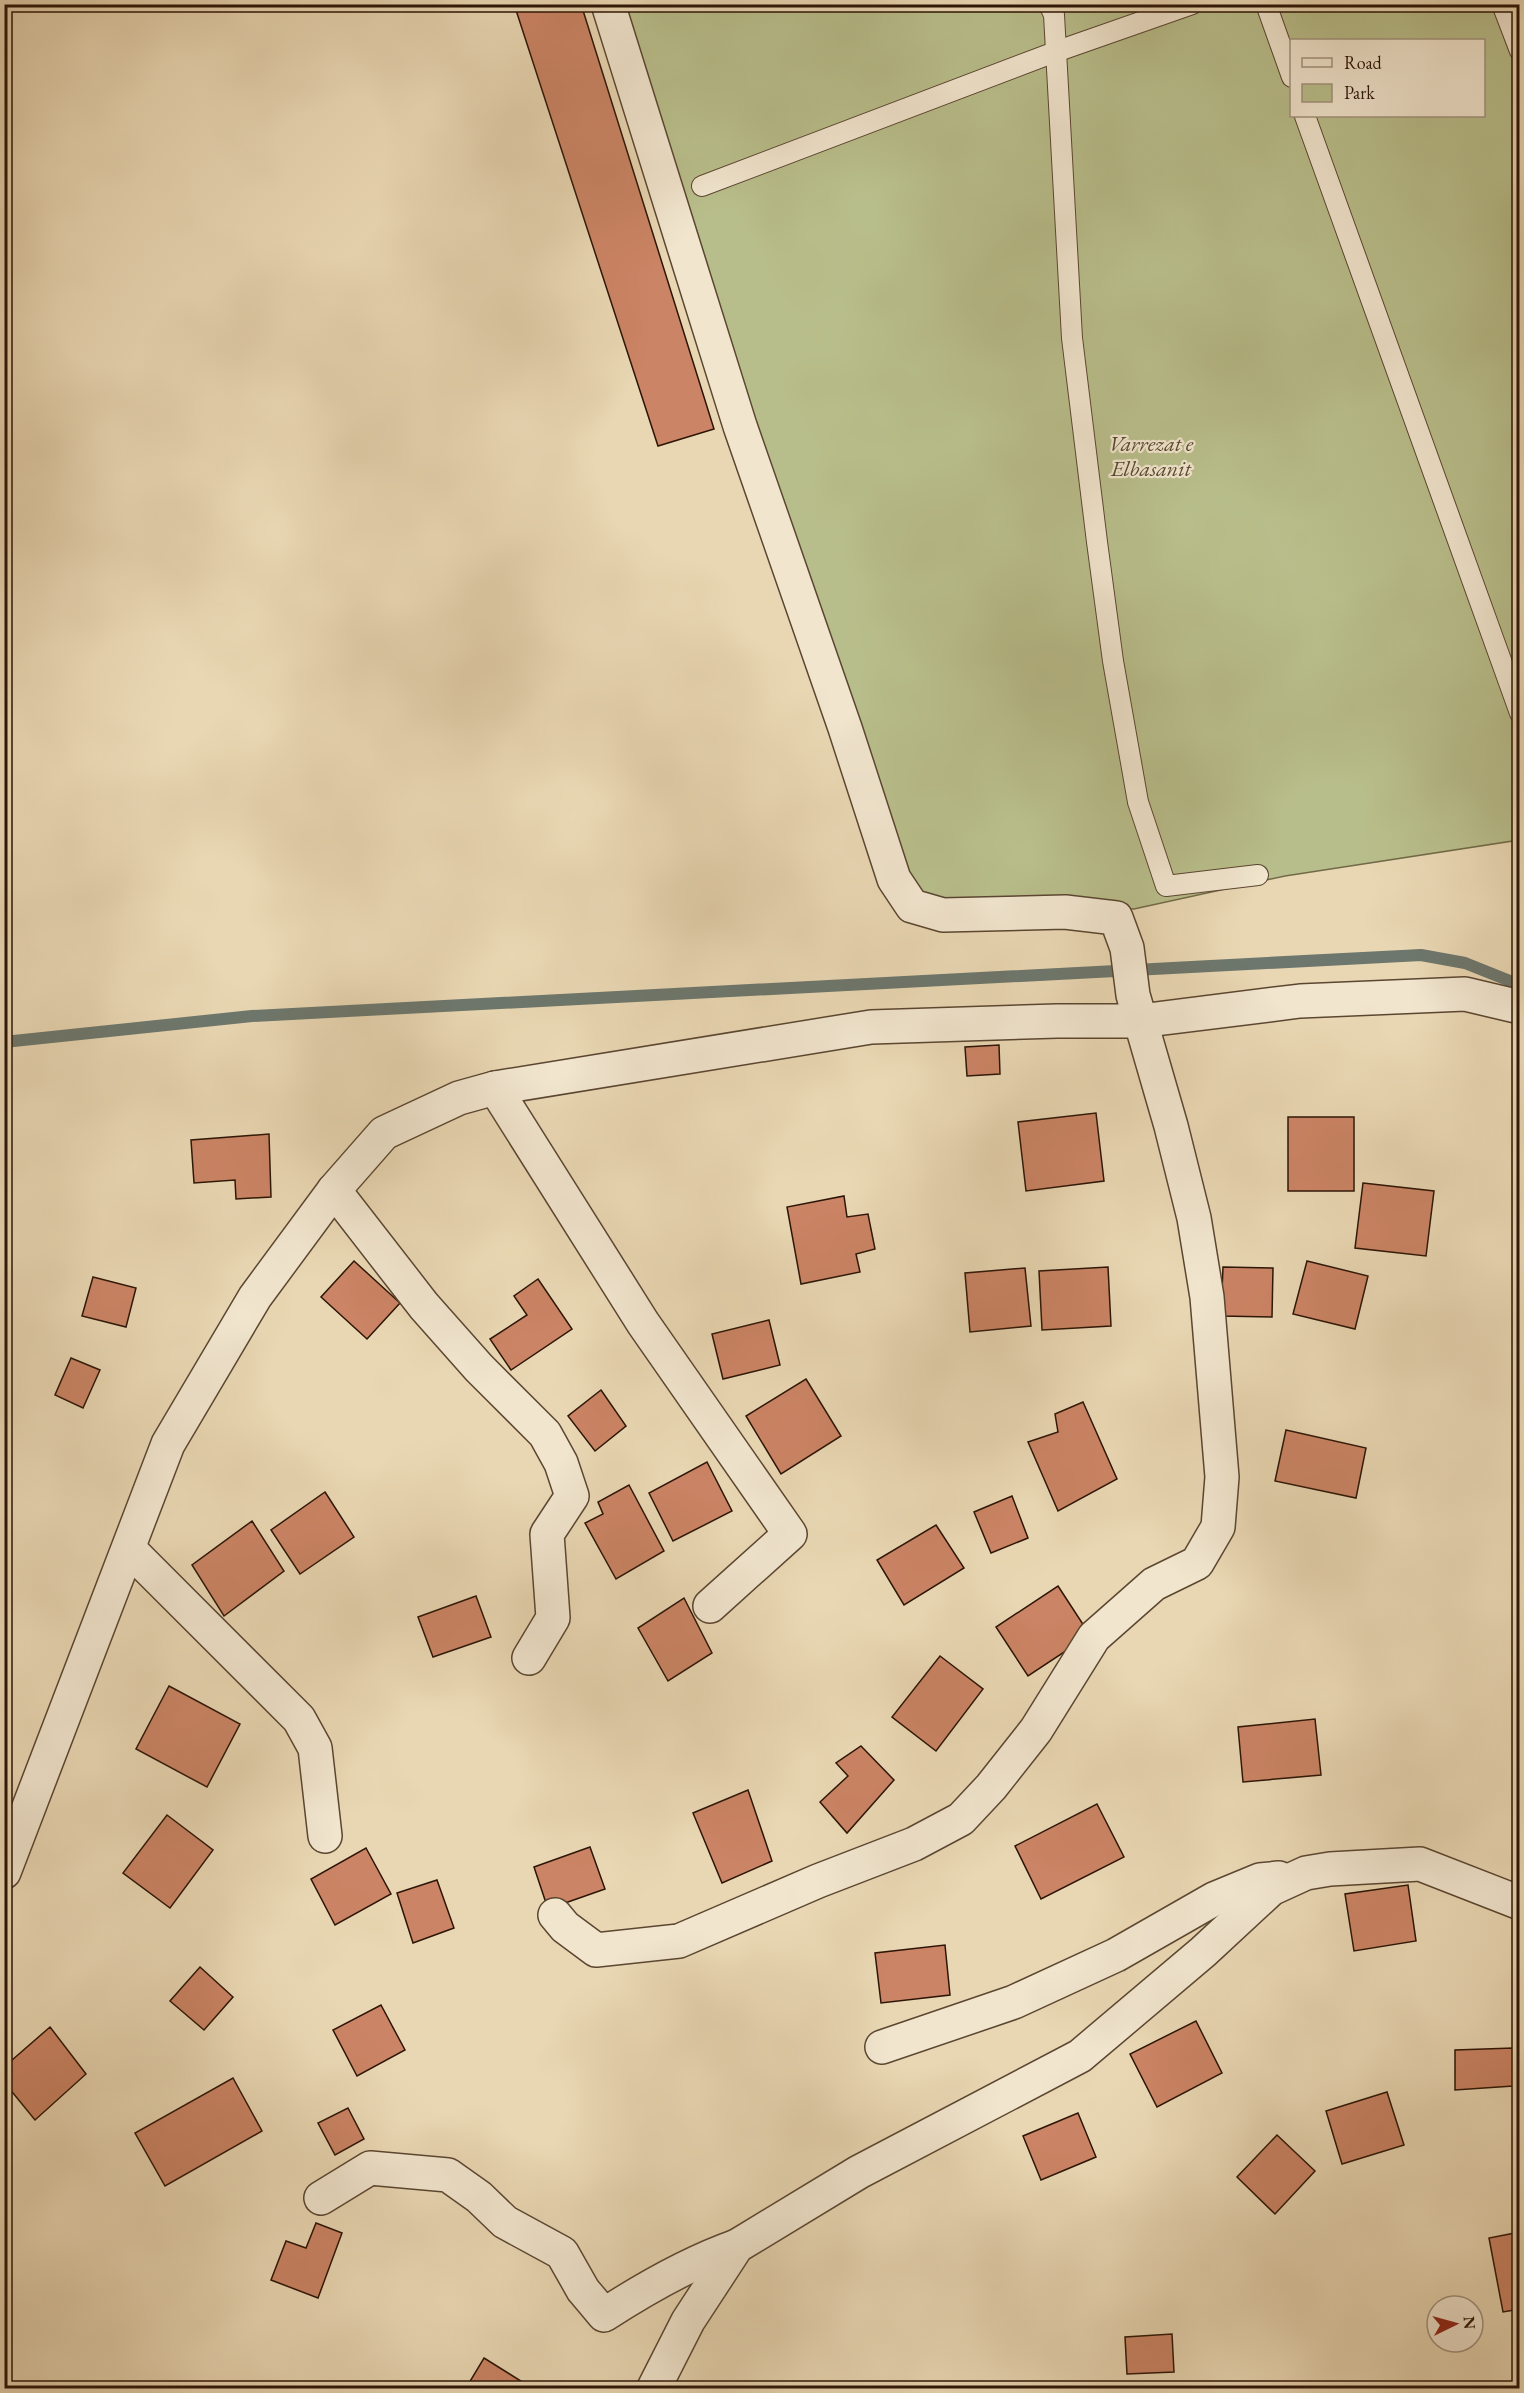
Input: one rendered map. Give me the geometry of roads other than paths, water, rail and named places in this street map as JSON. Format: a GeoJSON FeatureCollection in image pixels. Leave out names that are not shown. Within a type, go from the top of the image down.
{"type":"FeatureCollection","features":[{"type":"Feature","properties":{"kind":"street"},"geometry":{"type":"LineString","coordinates":[[555,1915],[565,1927],[596,1950],[679,1941],[818,1881],[914,1844],[961,1819],[992,1787],[1036,1730],[1095,1637],[1154,1584],[1197,1563],[1218,1527],[1222,1476],[1207,1297],[1194,1218],[1171,1126],[1137,1008],[1127,948],[1116,918],[1065,912],[943,915],[912,906],[894,879],[845,728],[740,426],[608,4]]}},
{"type":"Feature","properties":{"kind":"street"},"geometry":{"type":"LineString","coordinates":[[4,1872],[130,1550],[168,1444],[255,1297],[334,1190],[384,1133],[459,1098],[495,1088],[871,1027],[1057,1021],[1137,1008],[1465,994],[1520,1007]]}},
{"type":"Feature","properties":{"kind":"street"},"geometry":{"type":"LineString","coordinates":[[495,1088],[643,1323],[790,1534],[710,1606]]}},
{"type":"Feature","properties":{"kind":"street"},"geometry":{"type":"LineString","coordinates":[[334,1190],[424,1306],[479,1368],[546,1434],[561,1463],[572,1496],[547,1534],[553,1618],[529,1658]]}},
{"type":"Feature","properties":{"kind":"street"},"geometry":{"type":"LineString","coordinates":[[130,1550],[299,1719],[315,1748],[325,1836]]}},
{"type":"Feature","properties":{"kind":"street"},"geometry":{"type":"LineString","coordinates":[[882,2047],[1014,2002],[1116,1954],[1223,1895],[1260,1880],[1330,1869],[1420,1864],[1520,1903]]}},
{"type":"Feature","properties":{"kind":"street"},"geometry":{"type":"LineString","coordinates":[[321,2198],[370,2168],[448,2175],[479,2197],[505,2222],[562,2253],[583,2290],[604,2315],[656,2281],[703,2258],[737,2246],[859,2172],[1080,2056],[1203,1952],[1271,1889],[1306,1874]]}},
{"type":"Feature","properties":{"kind":"street"},"geometry":{"type":"LineString","coordinates":[[654,2388],[688,2322],[737,2246]]}},
{"type":"Feature","properties":{"kind":"lane"},"geometry":{"type":"LineString","coordinates":[[1049,4],[1054,15],[1054,52],[1072,338],[1113,661],[1138,802],[1166,886],[1258,875]]}},
{"type":"Feature","properties":{"kind":"lane"},"geometry":{"type":"LineString","coordinates":[[702,186],[1054,52],[1192,4]]}},
{"type":"Feature","properties":{"kind":"lane"},"geometry":{"type":"LineString","coordinates":[[1266,4],[1290,71]]}},
{"type":"Feature","properties":{"kind":"lane"},"geometry":{"type":"LineString","coordinates":[[1502,4],[1520,51]]}},
{"type":"Feature","properties":{"kind":"lane"},"geometry":{"type":"LineString","coordinates":[[1305,117],[1520,713]]}},
{"type":"Feature","properties":{"kind":"waterway"},"geometry":{"type":"LineString","coordinates":[[4,1042],[252,1016],[1421,955],[1465,963],[1520,985]]}},
{"type":"Feature","properties":{"kind":"park label","name":"Varrezat e Elbasanit"},"geometry":{"type":"Point","coordinates":[1151,456]}}]}
